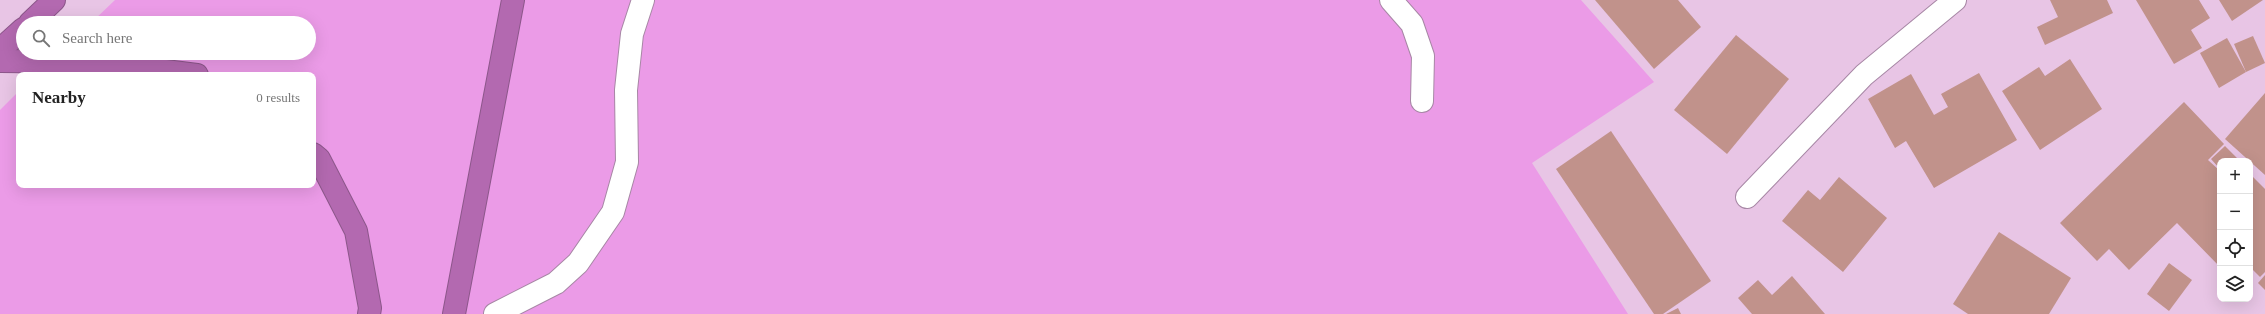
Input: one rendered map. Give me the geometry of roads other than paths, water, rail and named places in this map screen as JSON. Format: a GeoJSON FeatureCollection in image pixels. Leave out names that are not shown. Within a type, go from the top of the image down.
{"type":"FeatureCollection","features":[{"type":"Feature","properties":{"kind":"highway"},"geometry":{"type":"LineString","coordinates":[[37,16],[54,0]]}},
{"type":"Feature","properties":{"kind":"highway"},"geometry":{"type":"LineString","coordinates":[[454,314],[514,0]]}},
{"type":"Feature","properties":{"kind":"highway"},"geometry":{"type":"LineString","coordinates":[[0,50],[16,35]]}},
{"type":"Feature","properties":{"kind":"highway"},"geometry":{"type":"LineString","coordinates":[[0,61],[93,62],[173,72]]}},
{"type":"Feature","properties":{"kind":"highway"},"geometry":{"type":"LineString","coordinates":[[316,156],[319,159],[356,231],[370,308],[369,314]]}},
{"type":"Feature","properties":{"kind":"street"},"geometry":{"type":"LineString","coordinates":[[495,314],[556,283],[578,263],[613,212],[627,162],[626,90],[632,34],[643,0]]}},
{"type":"Feature","properties":{"kind":"street"},"geometry":{"type":"LineString","coordinates":[[1391,0],[1412,24],[1423,56],[1422,101]]}},
{"type":"Feature","properties":{"kind":"street"},"geometry":{"type":"LineString","coordinates":[[1747,197],[1864,75],[1956,0]]}}]}
